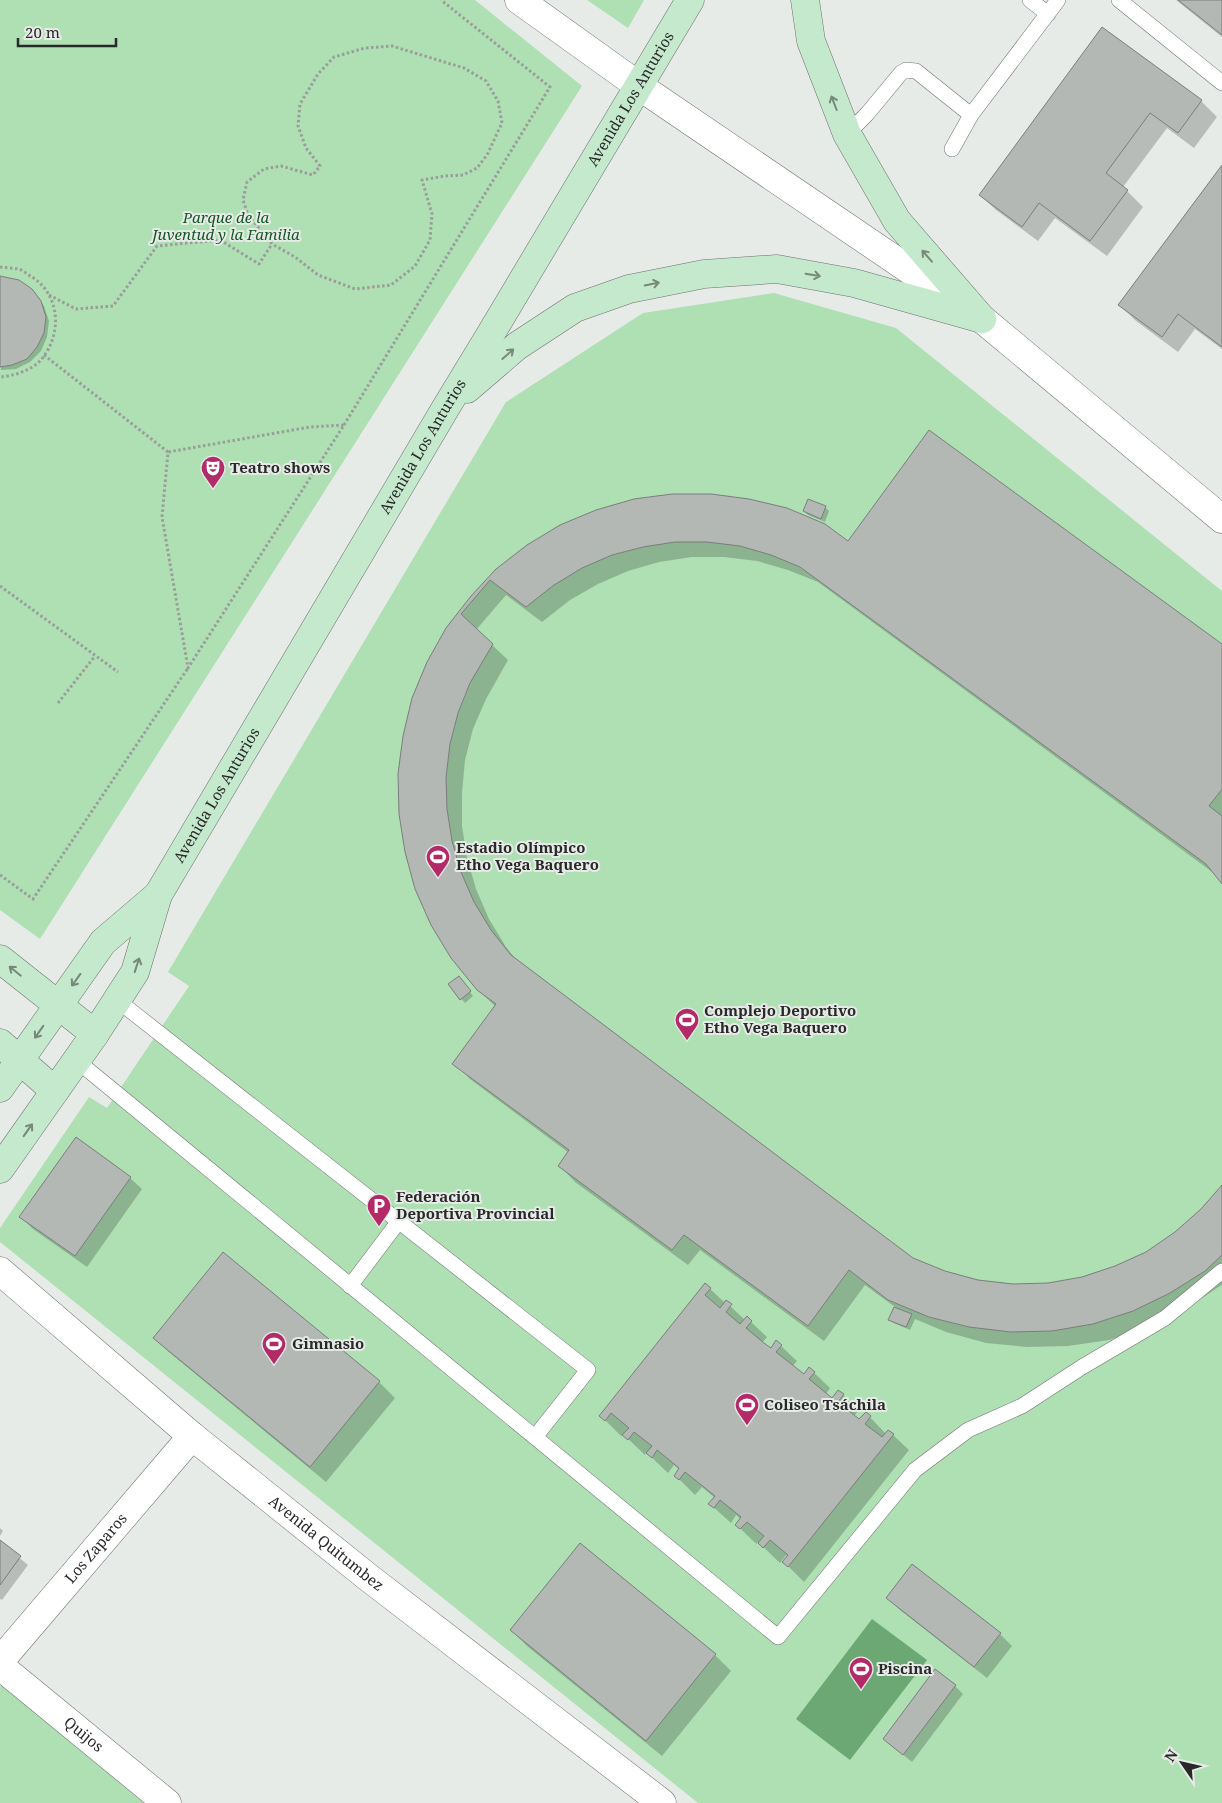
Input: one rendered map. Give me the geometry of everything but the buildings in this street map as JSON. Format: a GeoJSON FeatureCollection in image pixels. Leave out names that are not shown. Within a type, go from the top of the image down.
{"type":"FeatureCollection","features":[{"type":"Feature","properties":{"kind":"street"},"geometry":{"type":"LineString","coordinates":[[519,0],[639,86],[982,319],[1222,519]]}},
{"type":"Feature","properties":{"kind":"street","name":"Avenida Los Anturios"},"geometry":{"type":"LineString","coordinates":[[0,1169],[56,1091],[135,972],[158,895],[445,409],[690,0]]}},
{"type":"Feature","properties":{"kind":"street"},"geometry":{"type":"LineString","coordinates":[[805,0],[811,41],[847,134],[897,220],[982,319]]}},
{"type":"Feature","properties":{"kind":"street"},"geometry":{"type":"LineString","coordinates":[[445,409],[517,346],[575,308],[629,289],[704,274],[777,269],[854,283],[982,319]]}},
{"type":"Feature","properties":{"kind":"street","name":"Avenida Los Anturios"},"geometry":{"type":"LineString","coordinates":[[0,1088],[10,1051],[58,1005],[103,942],[158,895]]}},
{"type":"Feature","properties":{"kind":"street"},"geometry":{"type":"LineString","coordinates":[[0,959],[95,1034]]}},
{"type":"Feature","properties":{"kind":"street"},"geometry":{"type":"LineString","coordinates":[[10,1051],[56,1091]]}},
{"type":"Feature","properties":{"kind":"street","name":"Avenida Quitumbez"},"geometry":{"type":"LineString","coordinates":[[0,1271],[192,1436],[369,1578],[662,1803]]}},
{"type":"Feature","properties":{"kind":"street","name":"Los Zaparos"},"geometry":{"type":"LineString","coordinates":[[0,1661],[192,1436]]}},
{"type":"Feature","properties":{"kind":"street","name":"Quijos"},"geometry":{"type":"LineString","coordinates":[[0,1666],[167,1803]]}},
{"type":"Feature","properties":{"kind":"lane"},"geometry":{"type":"LineString","coordinates":[[1030,0],[1048,14]]}},
{"type":"Feature","properties":{"kind":"lane"},"geometry":{"type":"LineString","coordinates":[[952,150],[971,115],[1058,0]]}},
{"type":"Feature","properties":{"kind":"lane"},"geometry":{"type":"LineString","coordinates":[[1119,0],[1222,83]]}},
{"type":"Feature","properties":{"kind":"lane"},"geometry":{"type":"LineString","coordinates":[[847,134],[867,114],[901,73],[906,70],[916,71],[971,115]]}},
{"type":"Feature","properties":{"kind":"lane"},"geometry":{"type":"LineString","coordinates":[[117,1000],[588,1370],[535,1437]]}},
{"type":"Feature","properties":{"kind":"lane"},"geometry":{"type":"LineString","coordinates":[[76,1060],[778,1637],[915,1470],[968,1430],[1022,1406],[1165,1318],[1222,1271]]}},
{"type":"Feature","properties":{"kind":"lane"},"geometry":{"type":"LineString","coordinates":[[350,1286],[399,1221]]}},
{"type":"Feature","properties":{"kind":"path"},"geometry":{"type":"LineString","coordinates":[[0,875],[33,899],[188,668],[344,425],[550,87],[441,0]]}},
{"type":"Feature","properties":{"kind":"path"},"geometry":{"type":"LineString","coordinates":[[392,46],[464,68],[486,81],[498,101],[502,123],[487,155],[476,168],[463,175],[422,180],[432,214],[430,240],[416,266],[390,286],[355,289],[318,275],[272,244],[248,216],[243,200],[247,182],[264,169],[281,166],[313,175],[320,166],[306,148],[298,126],[300,104],[318,74],[334,57],[365,48],[392,46]]}},
{"type":"Feature","properties":{"kind":"path"},"geometry":{"type":"LineString","coordinates":[[49,295],[76,309],[113,306],[157,246],[220,240],[258,264],[272,244]]}},
{"type":"Feature","properties":{"kind":"path"},"geometry":{"type":"LineString","coordinates":[[0,267],[20,270],[39,282],[49,295],[55,311],[56,328],[50,347],[38,363],[21,373],[0,377]]}},
{"type":"Feature","properties":{"kind":"path"},"geometry":{"type":"LineString","coordinates":[[44,355],[168,452],[310,427],[344,425]]}},
{"type":"Feature","properties":{"kind":"path"},"geometry":{"type":"LineString","coordinates":[[168,452],[162,517],[188,668]]}},
{"type":"Feature","properties":{"kind":"path"},"geometry":{"type":"LineString","coordinates":[[0,586],[118,672]]}},
{"type":"Feature","properties":{"kind":"path"},"geometry":{"type":"LineString","coordinates":[[58,703],[95,656]]}},
{"type":"Feature","properties":{"kind":"green space","name":"Parque de la Juventud y la Familia"},"geometry":{"type":"Polygon","coordinates":[[[0,0],[475,0],[582,86],[40,939],[0,910],[0,0]]]}},
{"type":"Feature","properties":{"kind":"green space"},"geometry":{"type":"Polygon","coordinates":[[[587,0],[644,0],[628,28],[587,0]]]}},
{"type":"Feature","properties":{"kind":"green space","name":"Complejo Deportivo Etho Vega Baquero"},"geometry":{"type":"Polygon","coordinates":[[[774,293],[896,328],[1222,591],[1222,1803],[698,1803],[0,1242],[0,1228],[89,1097],[107,1108],[189,986],[168,972],[506,402],[643,313],[774,293]]]}},
{"type":"Feature","properties":{"kind":"green space"},"geometry":{"type":"Polygon","coordinates":[[[5,1680],[153,1803],[0,1803],[0,1687],[5,1680]]]}},
{"type":"Feature","properties":{"kind":"shaded area","name":"Piscina"},"geometry":{"type":"Polygon","coordinates":[[[872,1619],[927,1660],[850,1760],[796,1719],[872,1619]]]}},
{"type":"Feature","properties":{"kind":"place","name":"Teatro shows"},"geometry":{"type":"Point","coordinates":[213,489]}},
{"type":"Feature","properties":{"kind":"place","name":"Estadio Olímpico Etho Vega Baquero"},"geometry":{"type":"Point","coordinates":[438,878]}},
{"type":"Feature","properties":{"kind":"place","name":"Complejo Deportivo Etho Vega Baquero"},"geometry":{"type":"Point","coordinates":[687,1041]}},
{"type":"Feature","properties":{"kind":"place","name":"Federación Deportiva Provincial"},"geometry":{"type":"Point","coordinates":[379,1227]}},
{"type":"Feature","properties":{"kind":"place","name":"Gimnasio"},"geometry":{"type":"Point","coordinates":[274,1365]}},
{"type":"Feature","properties":{"kind":"place","name":"Coliseo Tsáchila"},"geometry":{"type":"Point","coordinates":[747,1426]}},
{"type":"Feature","properties":{"kind":"place","name":"Piscina"},"geometry":{"type":"Point","coordinates":[861,1690]}}]}
